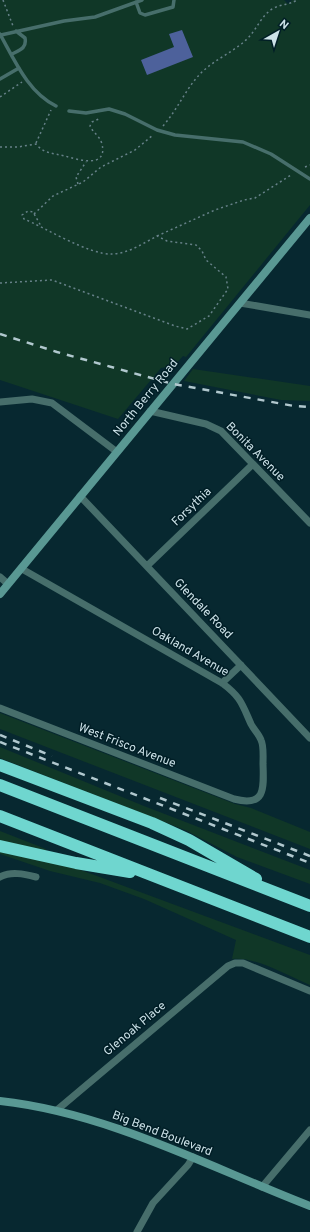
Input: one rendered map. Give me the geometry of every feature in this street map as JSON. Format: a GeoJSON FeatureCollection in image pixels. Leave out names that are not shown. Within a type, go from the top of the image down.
{"type":"FeatureCollection","features":[{"type":"Feature","properties":{"kind":"highway"},"geometry":{"type":"LineString","coordinates":[[0,765],[152,822],[189,840],[290,898]]}},
{"type":"Feature","properties":{"kind":"highway"},"geometry":{"type":"LineString","coordinates":[[0,785],[310,906]]}},
{"type":"Feature","properties":{"kind":"highway"},"geometry":{"type":"LineString","coordinates":[[0,816],[310,937]]}},
{"type":"Feature","properties":{"kind":"highway"},"geometry":{"type":"LineString","coordinates":[[0,846],[76,863],[156,876]]}},
{"type":"Feature","properties":{"kind":"main road","name":"North Berry Road"},"geometry":{"type":"LineString","coordinates":[[0,594],[310,218]]}},
{"type":"Feature","properties":{"kind":"main road","name":"Big Bend Boulevard"},"geometry":{"type":"LineString","coordinates":[[0,1102],[56,1110],[125,1131],[310,1206]]}},
{"type":"Feature","properties":{"kind":"street"},"geometry":{"type":"LineString","coordinates":[[240,303],[310,316]]}},
{"type":"Feature","properties":{"kind":"street"},"geometry":{"type":"LineString","coordinates":[[0,402],[32,399],[52,403],[117,452]]}},
{"type":"Feature","properties":{"kind":"street","name":"Bonita Avenue"},"geometry":{"type":"LineString","coordinates":[[150,411],[213,426],[228,437],[310,523]]}},
{"type":"Feature","properties":{"kind":"street","name":"Forsythia"},"geometry":{"type":"LineString","coordinates":[[147,566],[253,464]]}},
{"type":"Feature","properties":{"kind":"street","name":"Glendale Road"},"geometry":{"type":"LineString","coordinates":[[80,496],[310,738]]}},
{"type":"Feature","properties":{"kind":"street","name":"Oakland Avenue"},"geometry":{"type":"LineString","coordinates":[[22,569],[222,682],[236,693],[246,709],[252,725],[262,740],[264,781],[263,793],[256,800],[247,802]]}},
{"type":"Feature","properties":{"kind":"street"},"geometry":{"type":"LineString","coordinates":[[0,577],[8,584]]}},
{"type":"Feature","properties":{"kind":"street"},"geometry":{"type":"LineString","coordinates":[[222,682],[241,664]]}},
{"type":"Feature","properties":{"kind":"street","name":"West Frisco Avenue"},"geometry":{"type":"LineString","coordinates":[[0,708],[234,799],[247,802]]}},
{"type":"Feature","properties":{"kind":"street"},"geometry":{"type":"LineString","coordinates":[[0,877],[5,874],[20,873],[36,877]]}},
{"type":"Feature","properties":{"kind":"street","name":"Glenoak Place"},"geometry":{"type":"LineString","coordinates":[[56,1110],[228,966],[236,963],[243,963],[310,991]]}},
{"type":"Feature","properties":{"kind":"street"},"geometry":{"type":"LineString","coordinates":[[262,1187],[310,1130]]}},
{"type":"Feature","properties":{"kind":"street"},"geometry":{"type":"LineString","coordinates":[[137,1232],[153,1203],[188,1165],[192,1157]]}},
{"type":"Feature","properties":{"kind":"lane"},"geometry":{"type":"LineString","coordinates":[[55,106],[42,98],[26,79],[0,35],[64,21],[95,17],[142,0]]}},
{"type":"Feature","properties":{"kind":"lane"},"geometry":{"type":"LineString","coordinates":[[136,2],[140,14],[145,15],[173,7],[174,0]]}},
{"type":"Feature","properties":{"kind":"lane"},"geometry":{"type":"LineString","coordinates":[[12,54],[24,48],[26,43],[25,38],[16,31]]}},
{"type":"Feature","properties":{"kind":"lane"},"geometry":{"type":"LineString","coordinates":[[0,79],[19,68]]}},
{"type":"Feature","properties":{"kind":"lane"},"geometry":{"type":"LineString","coordinates":[[69,111],[86,113],[109,109],[125,114],[157,130],[175,135],[243,142],[271,154],[310,179]]}},
{"type":"Feature","properties":{"kind":"path"},"geometry":{"type":"LineString","coordinates":[[4,0],[12,25],[16,31]]}},
{"type":"Feature","properties":{"kind":"path"},"geometry":{"type":"LineString","coordinates":[[34,214],[53,196],[78,184],[102,167],[134,150],[176,111],[201,72],[248,38],[263,17],[274,8],[289,5],[297,0]]}},
{"type":"Feature","properties":{"kind":"path"},"geometry":{"type":"LineString","coordinates":[[0,96],[26,79]]}},
{"type":"Feature","properties":{"kind":"path"},"geometry":{"type":"LineString","coordinates":[[36,144],[55,106]]}},
{"type":"Feature","properties":{"kind":"path"},"geometry":{"type":"LineString","coordinates":[[0,147],[18,147],[36,144],[48,153],[86,162],[93,161],[102,153],[103,145],[90,126],[92,122],[105,116],[109,109]]}},
{"type":"Feature","properties":{"kind":"path"},"geometry":{"type":"LineString","coordinates":[[78,184],[76,177],[86,162]]}},
{"type":"Feature","properties":{"kind":"path"},"geometry":{"type":"LineString","coordinates":[[41,226],[34,214],[28,211],[23,213],[21,216],[24,219],[94,251],[111,254],[125,251],[221,208],[255,198],[310,165]]}},
{"type":"Feature","properties":{"kind":"path"},"geometry":{"type":"LineString","coordinates":[[0,283],[52,280],[175,326],[192,328],[209,316],[221,301],[228,288],[228,282],[226,277],[206,260],[202,251],[196,245],[185,242],[176,243],[157,236]]}},
{"type":"Feature","properties":{"kind":"green space"},"geometry":{"type":"Polygon","coordinates":[[[0,0],[284,0],[288,4],[292,0],[310,0],[310,205],[186,357],[183,356],[174,366],[161,368],[118,419],[0,380],[0,0]]]}},
{"type":"Feature","properties":{"kind":"green space"},"geometry":{"type":"Polygon","coordinates":[[[193,369],[310,386],[310,401],[281,400],[184,381],[193,369]]]}},
{"type":"Feature","properties":{"kind":"green space"},"geometry":{"type":"Polygon","coordinates":[[[0,713],[235,804],[251,808],[310,832],[310,849],[0,729],[0,713]]]}},
{"type":"Feature","properties":{"kind":"green space"},"geometry":{"type":"Polygon","coordinates":[[[0,747],[144,806],[310,870],[310,884],[237,857],[185,830],[0,758],[0,747]]]}},
{"type":"Feature","properties":{"kind":"green space"},"geometry":{"type":"Polygon","coordinates":[[[0,831],[46,849],[45,852],[0,842],[0,831]]]}},
{"type":"Feature","properties":{"kind":"green space"},"geometry":{"type":"Polygon","coordinates":[[[0,851],[75,868],[310,955],[310,985],[261,964],[241,959],[232,959],[236,940],[144,899],[100,883],[50,871],[0,854],[0,851]]]}},
{"type":"Feature","properties":{"kind":"water"},"geometry":{"type":"Polygon","coordinates":[[[182,30],[193,57],[147,75],[141,60],[174,47],[169,34],[182,30]]]}},
{"type":"Feature","properties":{"kind":"railway"},"geometry":{"type":"LineString","coordinates":[[0,334],[57,352],[173,384],[294,406],[310,407]]}},
{"type":"Feature","properties":{"kind":"railway"},"geometry":{"type":"LineString","coordinates":[[0,735],[52,756]]}},
{"type":"Feature","properties":{"kind":"railway"},"geometry":{"type":"LineString","coordinates":[[0,742],[310,863]]}},
{"type":"Feature","properties":{"kind":"railway"},"geometry":{"type":"LineString","coordinates":[[160,798],[310,856]]}}]}
